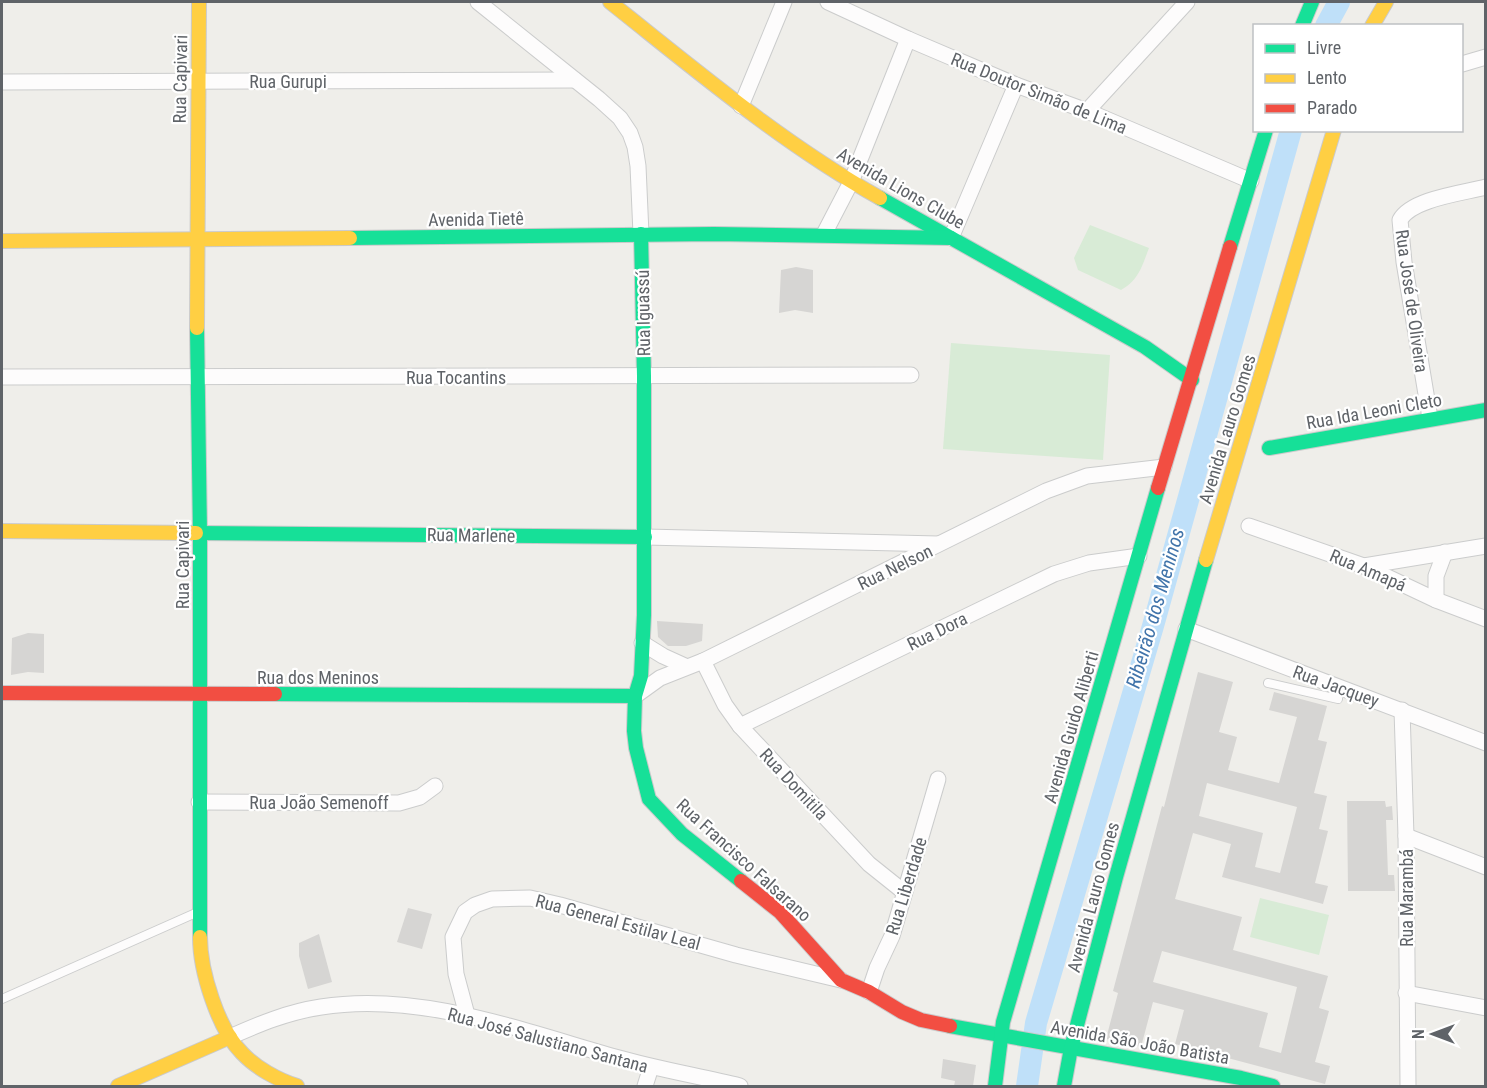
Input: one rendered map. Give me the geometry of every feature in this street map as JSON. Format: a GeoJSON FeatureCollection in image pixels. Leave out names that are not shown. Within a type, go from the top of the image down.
{"type":"FeatureCollection","features":[{"type":"Feature","properties":{"kind":"street","name":"Rua Capivari"},"geometry":{"type":"LineString","coordinates":[[199,2],[197,378],[200,534],[198,802],[200,950],[207,988],[232,1042],[243,1055],[281,1081],[297,1086]]}},
{"type":"Feature","properties":{"kind":"street","name":"Rua Iguassú"},"geometry":{"type":"LineString","coordinates":[[478,2],[620,118],[630,133],[635,147],[641,234],[645,537],[641,676],[635,696]]}},
{"type":"Feature","properties":{"kind":"street","name":"Avenida Lions Clube"},"geometry":{"type":"LineString","coordinates":[[610,2],[741,106],[842,177],[1145,347],[1191,380]]}},
{"type":"Feature","properties":{"kind":"street"},"geometry":{"type":"LineString","coordinates":[[741,106],[784,2]]}},
{"type":"Feature","properties":{"kind":"street","name":"Rua Doutor Simão de Lima"},"geometry":{"type":"LineString","coordinates":[[828,2],[1016,85],[1087,111],[1251,181]]}},
{"type":"Feature","properties":{"kind":"street"},"geometry":{"type":"LineString","coordinates":[[1087,111],[1187,2]]}},
{"type":"Feature","properties":{"kind":"street"},"geometry":{"type":"LineString","coordinates":[[1303,24],[1312,2]]}},
{"type":"Feature","properties":{"kind":"street"},"geometry":{"type":"LineString","coordinates":[[1373,24],[1386,2]]}},
{"type":"Feature","properties":{"kind":"street"},"geometry":{"type":"LineString","coordinates":[[824,234],[851,182],[908,39]]}},
{"type":"Feature","properties":{"kind":"street"},"geometry":{"type":"LineString","coordinates":[[1463,63],[1485,57]]}},
{"type":"Feature","properties":{"kind":"street","name":"Rua Gurupi"},"geometry":{"type":"LineString","coordinates":[[2,82],[575,80]]}},
{"type":"Feature","properties":{"kind":"street"},"geometry":{"type":"LineString","coordinates":[[951,238],[1016,85]]}},
{"type":"Feature","properties":{"kind":"street"},"geometry":{"type":"LineString","coordinates":[[1191,380],[1265,132]]}},
{"type":"Feature","properties":{"kind":"street","name":"Avenida Lauro Gomes"},"geometry":{"type":"LineString","coordinates":[[1064,1086],[1065,1047],[1333,132]]}},
{"type":"Feature","properties":{"kind":"street","name":"Rua José de Oliveira"},"geometry":{"type":"LineString","coordinates":[[1430,418],[1402,251],[1400,220],[1409,208],[1485,187]]}},
{"type":"Feature","properties":{"kind":"street","name":"Avenida Tietê"},"geometry":{"type":"LineString","coordinates":[[2,241],[197,242],[641,234],[824,234],[951,238]]}},
{"type":"Feature","properties":{"kind":"street","name":"Rua Tocantins"},"geometry":{"type":"LineString","coordinates":[[2,377],[911,375]]}},
{"type":"Feature","properties":{"kind":"street","name":"Avenida Guido Aliberti"},"geometry":{"type":"LineString","coordinates":[[995,1086],[1139,556],[1191,380]]}},
{"type":"Feature","properties":{"kind":"street","name":"Rua Ida Leoni Cleto"},"geometry":{"type":"LineString","coordinates":[[1269,448],[1485,410]]}},
{"type":"Feature","properties":{"kind":"street","name":"Rua Nelson"},"geometry":{"type":"LineString","coordinates":[[635,696],[660,678],[685,666],[703,661],[1046,491],[1070,481],[1113,471],[1164,466]]}},
{"type":"Feature","properties":{"kind":"street","name":"Rua Amapá"},"geometry":{"type":"LineString","coordinates":[[1249,526],[1364,566],[1436,600],[1485,619]]}},
{"type":"Feature","properties":{"kind":"street","name":"Rua Marlene"},"geometry":{"type":"LineString","coordinates":[[2,531],[645,537],[941,544]]}},
{"type":"Feature","properties":{"kind":"street"},"geometry":{"type":"LineString","coordinates":[[1364,566],[1485,546]]}},
{"type":"Feature","properties":{"kind":"street"},"geometry":{"type":"LineString","coordinates":[[1436,600],[1436,576],[1445,552]]}},
{"type":"Feature","properties":{"kind":"street","name":"Rua Dora"},"geometry":{"type":"LineString","coordinates":[[740,726],[1054,574],[1089,563],[1139,556]]}},
{"type":"Feature","properties":{"kind":"street","name":"Rua Jacquey"},"geometry":{"type":"LineString","coordinates":[[1186,629],[1485,743]]}},
{"type":"Feature","properties":{"kind":"street"},"geometry":{"type":"LineString","coordinates":[[642,643],[685,666]]}},
{"type":"Feature","properties":{"kind":"street","name":"Rua Domitila"},"geometry":{"type":"LineString","coordinates":[[703,661],[725,705],[740,726],[869,864],[904,892]]}},
{"type":"Feature","properties":{"kind":"street","name":"Rua dos Meninos"},"geometry":{"type":"LineString","coordinates":[[2,693],[635,696]]}},
{"type":"Feature","properties":{"kind":"street","name":"Rua Francisco Falsarano"},"geometry":{"type":"LineString","coordinates":[[635,696],[636,748],[649,799],[682,834],[780,912],[841,980],[921,1020],[1007,1035]]}},
{"type":"Feature","properties":{"kind":"street","name":"Rua Marambá"},"geometry":{"type":"LineString","coordinates":[[1402,710],[1406,836],[1408,1086]]}},
{"type":"Feature","properties":{"kind":"street","name":"Rua Liberdade"},"geometry":{"type":"LineString","coordinates":[[869,992],[892,936],[938,779]]}},
{"type":"Feature","properties":{"kind":"street","name":"Rua João Semenoff"},"geometry":{"type":"LineString","coordinates":[[198,802],[399,803],[420,797],[435,786]]}},
{"type":"Feature","properties":{"kind":"street"},"geometry":{"type":"LineString","coordinates":[[1406,836],[1485,867]]}},
{"type":"Feature","properties":{"kind":"street","name":"Rua General Estilav Leal"},"geometry":{"type":"LineString","coordinates":[[467,1015],[456,974],[453,937],[465,912],[475,905],[492,899],[530,898],[736,955],[841,980]]}},
{"type":"Feature","properties":{"kind":"street"},"geometry":{"type":"LineString","coordinates":[[1406,993],[1485,1008]]}},
{"type":"Feature","properties":{"kind":"street","name":"Rua José Salustiano Santana"},"geometry":{"type":"LineString","coordinates":[[118,1086],[277,1017],[321,1006],[401,1005],[467,1015],[651,1067],[740,1086]]}},
{"type":"Feature","properties":{"kind":"street","name":"Avenida São João Batista"},"geometry":{"type":"LineString","coordinates":[[1007,1035],[1240,1082],[1273,1086]]}},
{"type":"Feature","properties":{"kind":"street"},"geometry":{"type":"LineString","coordinates":[[645,1086],[651,1067]]}},
{"type":"Feature","properties":{"kind":"lane"},"geometry":{"type":"LineString","coordinates":[[1268,683],[1338,699]]}},
{"type":"Feature","properties":{"kind":"lane"},"geometry":{"type":"LineString","coordinates":[[2,999],[199,911]]}},
{"type":"Feature","properties":{"kind":"green space"},"geometry":{"type":"Polygon","coordinates":[[[1090,225],[1149,248],[1136,277],[1121,290],[1078,270],[1074,258],[1090,225]]]}},
{"type":"Feature","properties":{"kind":"green space"},"geometry":{"type":"Polygon","coordinates":[[[951,343],[1110,355],[1103,460],[943,449],[951,343]]]}},
{"type":"Feature","properties":{"kind":"green space"},"geometry":{"type":"Polygon","coordinates":[[[1260,898],[1329,915],[1319,955],[1250,937],[1260,898]]]}},
{"type":"Feature","properties":{"kind":"building"},"geometry":{"type":"Polygon","coordinates":[[[796,267],[813,270],[813,313],[795,310],[779,313],[781,270],[796,267]]]}},
{"type":"Feature","properties":{"kind":"building"},"geometry":{"type":"Polygon","coordinates":[[[657,621],[703,624],[702,641],[686,646],[668,646],[658,637],[657,621]]]}},
{"type":"Feature","properties":{"kind":"building"},"geometry":{"type":"Polygon","coordinates":[[[28,633],[44,634],[44,673],[28,672],[11,675],[12,638],[28,633]]]}},
{"type":"Feature","properties":{"kind":"building"},"geometry":{"type":"Polygon","coordinates":[[[1198,672],[1233,682],[1219,732],[1237,737],[1228,770],[1279,783],[1297,717],[1269,710],[1274,692],[1327,706],[1318,740],[1327,742],[1314,793],[1327,796],[1319,829],[1328,831],[1315,883],[1328,886],[1323,904],[1222,877],[1231,844],[1193,833],[1175,899],[1242,917],[1233,950],[1328,976],[1319,1008],[1329,1011],[1315,1062],[1330,1066],[1325,1084],[1175,1044],[1184,1010],[1153,1002],[1141,1047],[1106,1039],[1118,993],[1113,991],[1162,806],[1164,807],[1198,672]],[[1207,783],[1199,816],[1263,833],[1255,867],[1280,873],[1297,807],[1207,783]],[[1162,951],[1153,982],[1268,1013],[1259,1047],[1281,1053],[1297,987],[1162,951]]]}},
{"type":"Feature","properties":{"kind":"building"},"geometry":{"type":"Polygon","coordinates":[[[1347,801],[1385,801],[1386,807],[1392,806],[1393,820],[1386,820],[1388,875],[1394,875],[1395,891],[1348,891],[1347,801]]]}},
{"type":"Feature","properties":{"kind":"building"},"geometry":{"type":"Polygon","coordinates":[[[408,908],[432,914],[422,949],[397,942],[408,908]]]}},
{"type":"Feature","properties":{"kind":"building"},"geometry":{"type":"Polygon","coordinates":[[[319,934],[332,982],[308,989],[299,956],[299,943],[319,934]]]}},
{"type":"Feature","properties":{"kind":"building"},"geometry":{"type":"Polygon","coordinates":[[[943,1059],[976,1065],[973,1086],[954,1086],[955,1081],[941,1078],[943,1059]]]}},
{"type":"Feature","properties":{"kind":"waterway","name":"Ribeirão dos Meninos"},"geometry":{"type":"LineString","coordinates":[[1327,24],[1339,2]]}},
{"type":"Feature","properties":{"kind":"waterway","name":"Ribeirão dos Meninos"},"geometry":{"type":"LineString","coordinates":[[1027,1086],[1036,1023],[1153,626],[1290,132]]}},
{"type":"Feature","properties":{"kind":"traffic: fast"},"geometry":{"type":"LineString","coordinates":[[1303,24],[1312,2]]}},
{"type":"Feature","properties":{"kind":"traffic: fast"},"geometry":{"type":"LineString","coordinates":[[1230,247],[1265,132]]}},
{"type":"Feature","properties":{"kind":"traffic: fast"},"geometry":{"type":"LineString","coordinates":[[880,198],[1145,347],[1192,380]]}},
{"type":"Feature","properties":{"kind":"traffic: fast"},"geometry":{"type":"LineString","coordinates":[[641,234],[644,376],[644,615],[641,676],[635,696],[636,748],[649,799],[682,834],[741,881]]}},
{"type":"Feature","properties":{"kind":"traffic: fast"},"geometry":{"type":"LineString","coordinates":[[350,238],[714,234],[951,238]]}},
{"type":"Feature","properties":{"kind":"traffic: fast"},"geometry":{"type":"LineString","coordinates":[[197,328],[200,534],[200,937]]}},
{"type":"Feature","properties":{"kind":"traffic: fast"},"geometry":{"type":"LineString","coordinates":[[1269,448],[1486,410]]}},
{"type":"Feature","properties":{"kind":"traffic: fast"},"geometry":{"type":"LineString","coordinates":[[995,1086],[1003,1022],[1158,488]]}},
{"type":"Feature","properties":{"kind":"traffic: fast"},"geometry":{"type":"LineString","coordinates":[[196,533],[645,537]]}},
{"type":"Feature","properties":{"kind":"traffic: fast"},"geometry":{"type":"LineString","coordinates":[[1064,1086],[1071,1048],[1116,877],[1206,560]]}},
{"type":"Feature","properties":{"kind":"traffic: fast"},"geometry":{"type":"LineString","coordinates":[[275,694],[635,696]]}},
{"type":"Feature","properties":{"kind":"traffic: fast"},"geometry":{"type":"LineString","coordinates":[[950,1026],[1241,1078],[1273,1086]]}},
{"type":"Feature","properties":{"kind":"traffic: slow"},"geometry":{"type":"LineString","coordinates":[[197,328],[199,2]]}},
{"type":"Feature","properties":{"kind":"traffic: slow"},"geometry":{"type":"LineString","coordinates":[[610,2],[775,130],[844,177],[880,198]]}},
{"type":"Feature","properties":{"kind":"traffic: slow"},"geometry":{"type":"LineString","coordinates":[[1373,24],[1386,2]]}},
{"type":"Feature","properties":{"kind":"traffic: slow"},"geometry":{"type":"LineString","coordinates":[[1206,560],[1333,132]]}},
{"type":"Feature","properties":{"kind":"traffic: slow"},"geometry":{"type":"LineString","coordinates":[[2,241],[350,238]]}},
{"type":"Feature","properties":{"kind":"traffic: slow"},"geometry":{"type":"LineString","coordinates":[[2,531],[196,533]]}},
{"type":"Feature","properties":{"kind":"traffic: slow"},"geometry":{"type":"LineString","coordinates":[[200,937],[203,966],[212,999],[233,1043],[261,1068],[297,1086]]}},
{"type":"Feature","properties":{"kind":"traffic: slow"},"geometry":{"type":"LineString","coordinates":[[118,1086],[230,1037]]}},
{"type":"Feature","properties":{"kind":"traffic: jam"},"geometry":{"type":"LineString","coordinates":[[1158,488],[1230,247]]}},
{"type":"Feature","properties":{"kind":"traffic: jam"},"geometry":{"type":"LineString","coordinates":[[2,693],[275,694]]}},
{"type":"Feature","properties":{"kind":"traffic: jam"},"geometry":{"type":"LineString","coordinates":[[741,881],[780,912],[841,980],[869,992],[902,1012],[921,1020],[950,1026]]}}]}
